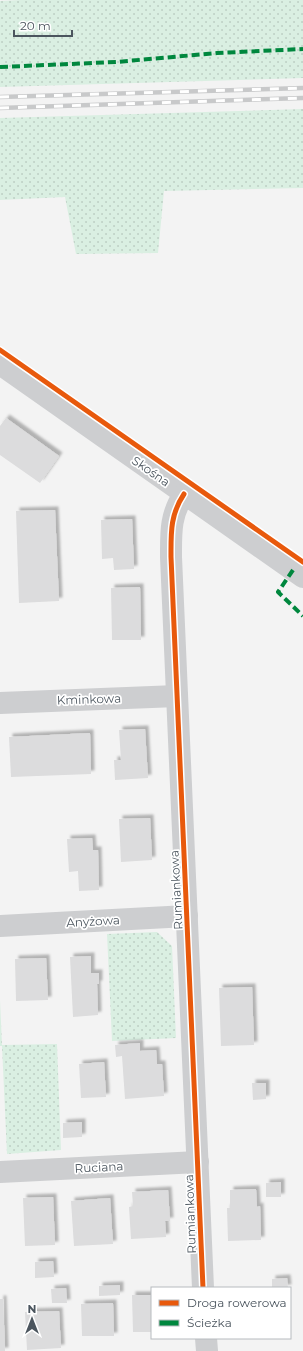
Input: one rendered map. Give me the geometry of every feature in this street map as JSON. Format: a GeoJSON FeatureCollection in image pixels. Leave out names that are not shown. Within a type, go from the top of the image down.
{"type":"FeatureCollection","features":[{"type":"Feature","properties":{"kind":"street","name":"Skośna"},"geometry":{"type":"LineString","coordinates":[[0,364],[303,576]]}},
{"type":"Feature","properties":{"kind":"street","name":"Rumiankowa"},"geometry":{"type":"LineString","coordinates":[[184,494],[175,510],[171,533],[204,1287]]}},
{"type":"Feature","properties":{"kind":"street","name":"Kminkowa"},"geometry":{"type":"LineString","coordinates":[[0,702],[177,696]]}},
{"type":"Feature","properties":{"kind":"street","name":"Anyżowa"},"geometry":{"type":"LineString","coordinates":[[0,926],[187,916]]}},
{"type":"Feature","properties":{"kind":"street","name":"Ruciana"},"geometry":{"type":"LineString","coordinates":[[0,1172],[198,1162]]}},
{"type":"Feature","properties":{"kind":"street"},"geometry":{"type":"LineString","coordinates":[[206,1339],[207,1351]]}},
{"type":"Feature","properties":{"kind":"green space"},"geometry":{"type":"Polygon","coordinates":[[[303,0],[303,78],[0,87],[0,1],[303,0]]]}},
{"type":"Feature","properties":{"kind":"green space"},"geometry":{"type":"Polygon","coordinates":[[[303,109],[303,188],[164,191],[158,253],[76,254],[65,197],[0,200],[0,118],[303,109]]]}},
{"type":"Feature","properties":{"kind":"green space"},"geometry":{"type":"Polygon","coordinates":[[[157,932],[172,946],[176,1038],[112,1041],[107,934],[157,932]]]}},
{"type":"Feature","properties":{"kind":"green space"},"geometry":{"type":"Polygon","coordinates":[[[0,1000],[2,1045],[57,1044],[61,1150],[7,1154],[2,1046],[0,1046],[0,1000]]]}},
{"type":"Feature","properties":{"kind":"building"},"geometry":{"type":"Polygon","coordinates":[[[6,418],[59,456],[40,483],[0,455],[0,426],[6,418]]]}},
{"type":"Feature","properties":{"kind":"building"},"geometry":{"type":"Polygon","coordinates":[[[55,510],[59,601],[19,603],[16,511],[55,510]]]}},
{"type":"Feature","properties":{"kind":"building"},"geometry":{"type":"Polygon","coordinates":[[[132,519],[134,569],[114,570],[113,558],[102,559],[101,520],[132,519]]]}},
{"type":"Feature","properties":{"kind":"building"},"geometry":{"type":"Polygon","coordinates":[[[140,587],[141,640],[112,640],[111,588],[140,587]]]}},
{"type":"Feature","properties":{"kind":"building"},"geometry":{"type":"Polygon","coordinates":[[[145,729],[148,778],[115,780],[114,760],[121,760],[119,730],[145,729]]]}},
{"type":"Feature","properties":{"kind":"building"},"geometry":{"type":"Polygon","coordinates":[[[90,733],[91,774],[11,777],[9,737],[90,733]]]}},
{"type":"Feature","properties":{"kind":"building"},"geometry":{"type":"Polygon","coordinates":[[[150,818],[152,860],[121,862],[119,819],[150,818]]]}},
{"type":"Feature","properties":{"kind":"building"},"geometry":{"type":"Polygon","coordinates":[[[92,838],[93,850],[98,850],[99,890],[79,891],[78,871],[69,872],[67,839],[92,838]]]}},
{"type":"Feature","properties":{"kind":"building"},"geometry":{"type":"Polygon","coordinates":[[[91,956],[91,973],[99,973],[99,984],[97,984],[98,1015],[73,1017],[70,957],[91,956]]]}},
{"type":"Feature","properties":{"kind":"building"},"geometry":{"type":"Polygon","coordinates":[[[46,958],[48,1000],[16,1001],[15,959],[46,958]]]}},
{"type":"Feature","properties":{"kind":"building"},"geometry":{"type":"Polygon","coordinates":[[[252,987],[254,1045],[221,1046],[219,988],[252,987]]]}},
{"type":"Feature","properties":{"kind":"building"},"geometry":{"type":"Polygon","coordinates":[[[140,1043],[140,1051],[156,1050],[157,1064],[162,1064],[164,1096],[125,1099],[122,1056],[116,1057],[115,1045],[140,1043]]]}},
{"type":"Feature","properties":{"kind":"building"},"geometry":{"type":"Polygon","coordinates":[[[104,1062],[106,1097],[81,1098],[79,1064],[104,1062]]]}},
{"type":"Feature","properties":{"kind":"building"},"geometry":{"type":"Polygon","coordinates":[[[252,1083],[266,1083],[266,1099],[253,1100],[252,1083]]]}},
{"type":"Feature","properties":{"kind":"building"},"geometry":{"type":"Polygon","coordinates":[[[82,1122],[82,1137],[63,1138],[63,1123],[82,1122]]]}},
{"type":"Feature","properties":{"kind":"building"},"geometry":{"type":"Polygon","coordinates":[[[281,1182],[281,1197],[266,1197],[266,1183],[281,1182]]]}},
{"type":"Feature","properties":{"kind":"building"},"geometry":{"type":"Polygon","coordinates":[[[256,1189],[257,1207],[260,1206],[261,1240],[228,1241],[227,1208],[230,1208],[230,1190],[256,1189]]]}},
{"type":"Feature","properties":{"kind":"building"},"geometry":{"type":"Polygon","coordinates":[[[168,1190],[170,1221],[165,1221],[166,1237],[131,1239],[129,1207],[133,1206],[132,1192],[168,1190]]]}},
{"type":"Feature","properties":{"kind":"building"},"geometry":{"type":"Polygon","coordinates":[[[53,1197],[55,1245],[25,1246],[23,1198],[53,1197]]]}},
{"type":"Feature","properties":{"kind":"building"},"geometry":{"type":"Polygon","coordinates":[[[110,1198],[113,1244],[74,1246],[71,1201],[110,1198]]]}},
{"type":"Feature","properties":{"kind":"building"},"geometry":{"type":"Polygon","coordinates":[[[53,1261],[54,1277],[35,1278],[35,1262],[53,1261]]]}},
{"type":"Feature","properties":{"kind":"building"},"geometry":{"type":"Polygon","coordinates":[[[287,1278],[288,1287],[272,1287],[272,1279],[287,1278]]]}},
{"type":"Feature","properties":{"kind":"building"},"geometry":{"type":"Polygon","coordinates":[[[120,1285],[120,1295],[99,1296],[99,1286],[120,1285]]]}},
{"type":"Feature","properties":{"kind":"building"},"geometry":{"type":"Polygon","coordinates":[[[66,1288],[67,1303],[52,1303],[51,1289],[66,1288]]]}},
{"type":"Feature","properties":{"kind":"building"},"geometry":{"type":"Polygon","coordinates":[[[132,1295],[151,1295],[151,1332],[133,1332],[132,1295]]]}},
{"type":"Feature","properties":{"kind":"building"},"geometry":{"type":"Polygon","coordinates":[[[0,1299],[3,1299],[5,1351],[0,1351],[0,1299]]]}},
{"type":"Feature","properties":{"kind":"building"},"geometry":{"type":"Polygon","coordinates":[[[113,1303],[114,1336],[82,1336],[81,1304],[113,1303]]]}},
{"type":"Feature","properties":{"kind":"building"},"geometry":{"type":"Polygon","coordinates":[[[59,1311],[61,1348],[27,1350],[25,1312],[59,1311]]]}},
{"type":"Feature","properties":{"kind":"railway"},"geometry":{"type":"LineString","coordinates":[[0,97],[303,88]]}},
{"type":"Feature","properties":{"kind":"railway"},"geometry":{"type":"LineString","coordinates":[[0,108],[303,98]]}},
{"type":"Feature","properties":{"kind":"marked path"},"geometry":{"type":"LineString","coordinates":[[0,67],[116,62],[217,53],[303,49]]}},
{"type":"Feature","properties":{"kind":"marked path"},"geometry":{"type":"LineString","coordinates":[[293,570],[278,592],[303,616]]}},
{"type":"Feature","properties":{"kind":"cycle path"},"geometry":{"type":"LineString","coordinates":[[0,350],[303,562]]}},
{"type":"Feature","properties":{"kind":"cycle path"},"geometry":{"type":"LineString","coordinates":[[184,494],[176,509],[172,524],[171,557],[203,1287]]}}]}
